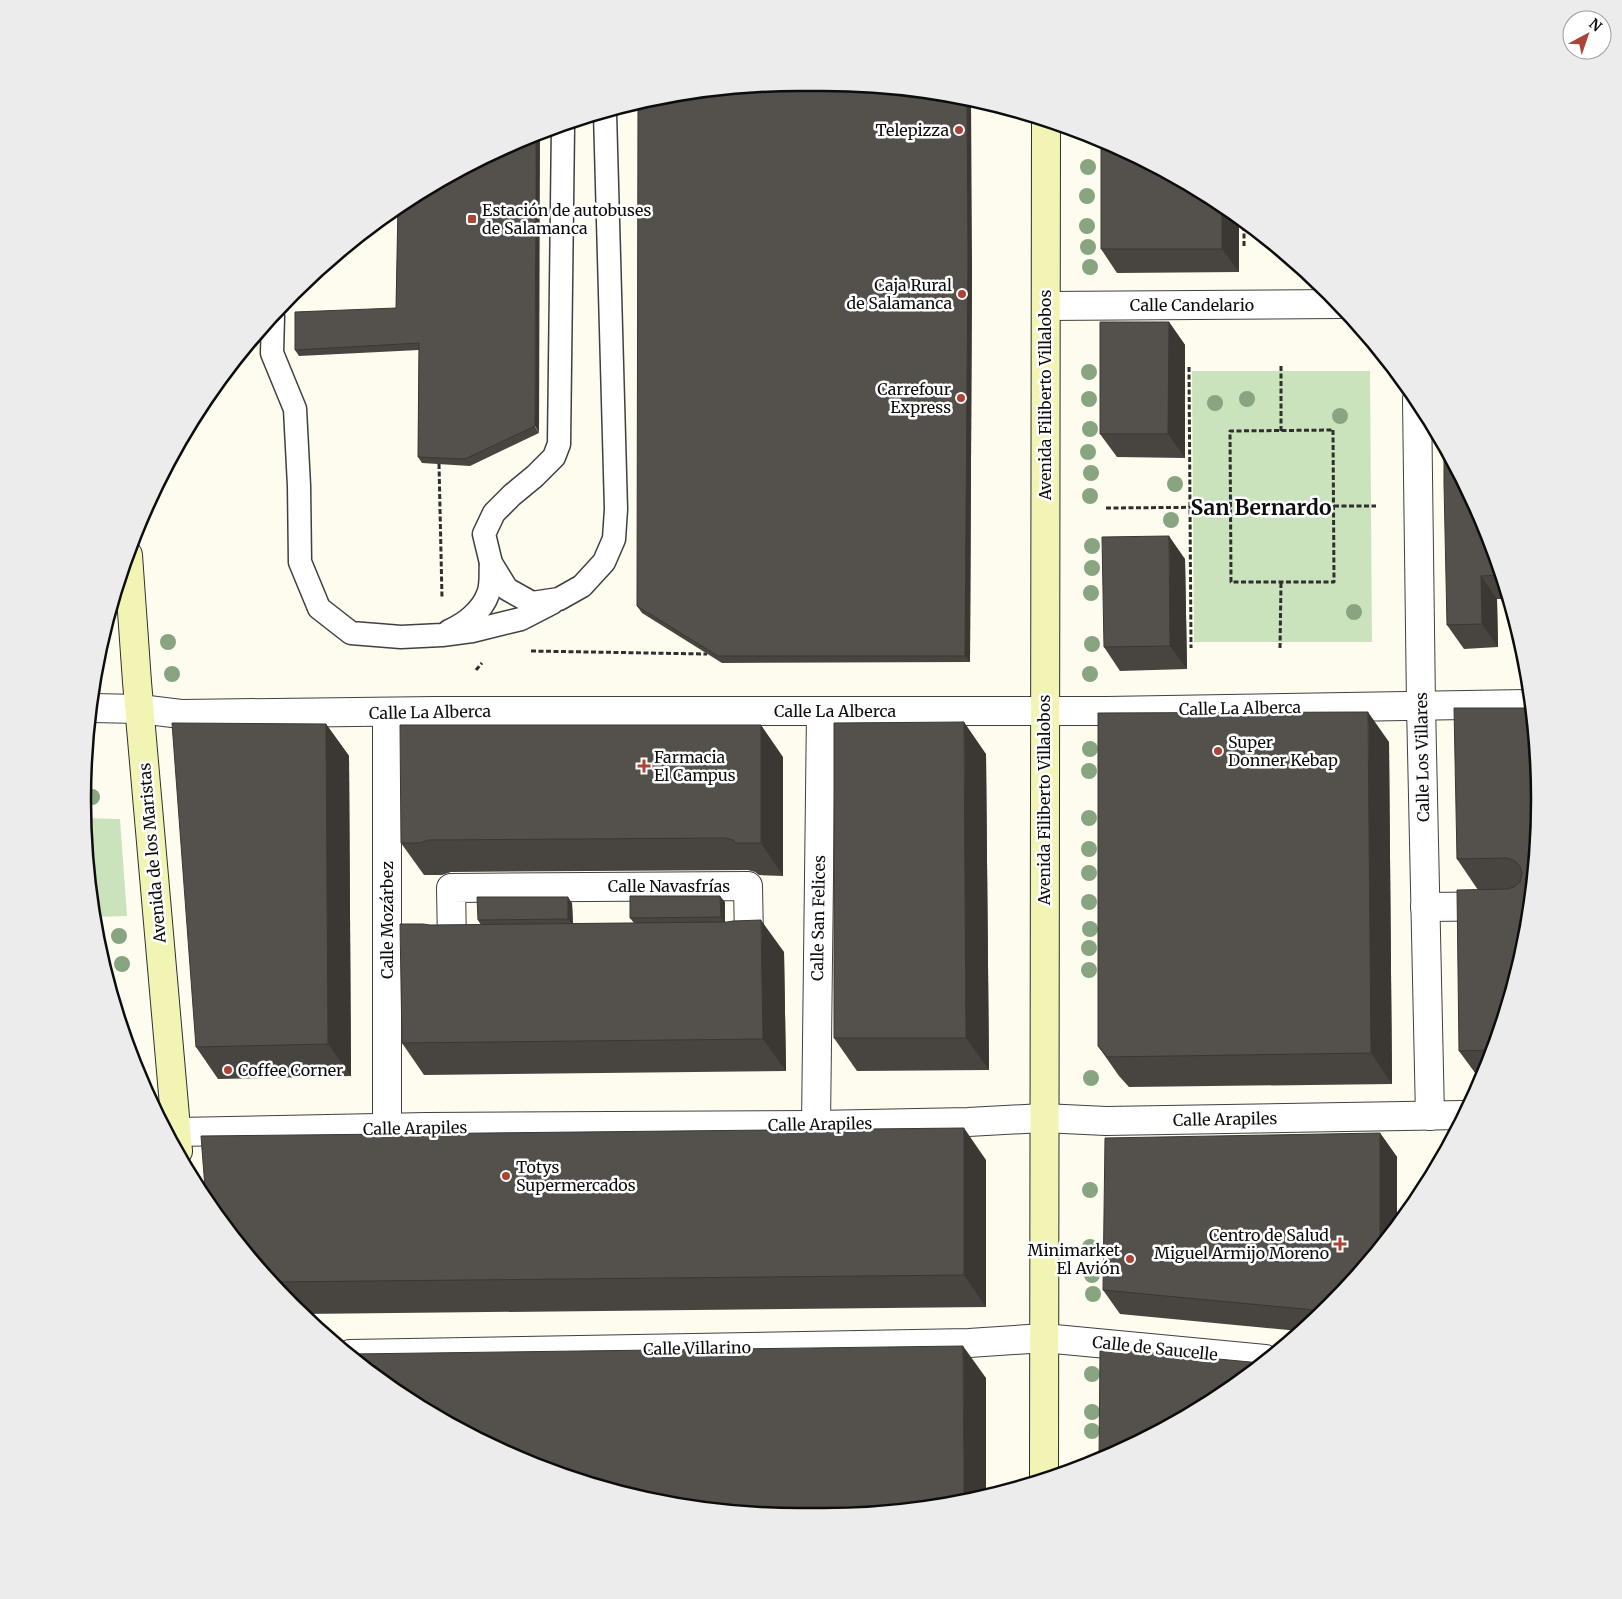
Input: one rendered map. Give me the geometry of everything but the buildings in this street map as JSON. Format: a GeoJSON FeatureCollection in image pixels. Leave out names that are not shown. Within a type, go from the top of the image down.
{"type":"FeatureCollection","features":[{"type":"Feature","properties":{"kind":"main road","name":"Avenida Filiberto Villalobos"},"geometry":{"type":"LineString","coordinates":[[1044,1472],[1043,1118],[1046,128]]}},
{"type":"Feature","properties":{"kind":"main road","name":"Avenida de los Maristas"},"geometry":{"type":"LineString","coordinates":[[129,571],[178,1139]]}},
{"type":"Feature","properties":{"kind":"street","name":"Calle Candelario"},"geometry":{"type":"LineString","coordinates":[[1046,306],[1328,304]]}},
{"type":"Feature","properties":{"kind":"street","name":"Calle Los Villares"},"geometry":{"type":"LineString","coordinates":[[1417,416],[1430,1116]]}},
{"type":"Feature","properties":{"kind":"street","name":"Calle La Alberca"},"geometry":{"type":"LineString","coordinates":[[97,708],[140,709],[181,714],[435,711],[1116,710],[1524,704]]}},
{"type":"Feature","properties":{"kind":"street","name":"Calle San Felices"},"geometry":{"type":"LineString","coordinates":[[816,1125],[821,710]]}},
{"type":"Feature","properties":{"kind":"street","name":"Calle Mozárbez"},"geometry":{"type":"LineString","coordinates":[[387,712],[387,1128]]}},
{"type":"Feature","properties":{"kind":"street","name":"Calle Navasfrías"},"geometry":{"type":"LineString","coordinates":[[748,886],[748,912],[749,939],[452,942],[451,888],[748,886]]}},
{"type":"Feature","properties":{"kind":"street"},"geometry":{"type":"LineString","coordinates":[[1425,907],[1523,906]]}},
{"type":"Feature","properties":{"kind":"street","name":"Calle Arapiles"},"geometry":{"type":"LineString","coordinates":[[179,1141],[387,1128],[816,1125],[968,1122],[1043,1118],[1106,1121],[1457,1115]]}},
{"type":"Feature","properties":{"kind":"street","name":"Calle Villarino"},"geometry":{"type":"LineString","coordinates":[[359,1354],[969,1343],[1044,1338]]}},
{"type":"Feature","properties":{"kind":"street","name":"Calle de Saucelle"},"geometry":{"type":"LineString","coordinates":[[1044,1338],[1257,1358]]}},
{"type":"Feature","properties":{"kind":"lane"},"geometry":{"type":"LineString","coordinates":[[272,328],[272,353],[295,409],[300,562],[319,608],[350,633],[401,637],[442,635],[472,631],[521,619],[582,586],[604,562],[614,539],[616,509],[605,118]]}},
{"type":"Feature","properties":{"kind":"lane"},"geometry":{"type":"LineString","coordinates":[[442,635],[463,624],[479,608],[489,593],[491,563],[484,534],[494,513],[554,457],[559,444],[562,133]]}},
{"type":"Feature","properties":{"kind":"lane"},"geometry":{"type":"LineString","coordinates":[[491,563],[507,589],[532,602],[559,599]]}},
{"type":"Feature","properties":{"kind":"path"},"geometry":{"type":"LineString","coordinates":[[1244,231],[1244,246]]}},
{"type":"Feature","properties":{"kind":"path"},"geometry":{"type":"LineString","coordinates":[[1281,366],[1281,431]]}},
{"type":"Feature","properties":{"kind":"path"},"geometry":{"type":"LineString","coordinates":[[1190,367],[1191,648]]}},
{"type":"Feature","properties":{"kind":"path"},"geometry":{"type":"LineString","coordinates":[[1333,430],[1334,582],[1231,582],[1230,431],[1281,431],[1333,430]]}},
{"type":"Feature","properties":{"kind":"path"},"geometry":{"type":"LineString","coordinates":[[439,464],[442,602]]}},
{"type":"Feature","properties":{"kind":"path"},"geometry":{"type":"LineString","coordinates":[[1334,506],[1376,506]]}},
{"type":"Feature","properties":{"kind":"path"},"geometry":{"type":"LineString","coordinates":[[1106,508],[1231,507]]}},
{"type":"Feature","properties":{"kind":"path"},"geometry":{"type":"LineString","coordinates":[[1280,582],[1280,648]]}},
{"type":"Feature","properties":{"kind":"path"},"geometry":{"type":"LineString","coordinates":[[522,651],[707,654]]}},
{"type":"Feature","properties":{"kind":"green space"},"geometry":{"type":"Polygon","coordinates":[[[1192,371],[1370,371],[1372,642],[1194,642],[1192,371]]]}},
{"type":"Feature","properties":{"kind":"green space"},"geometry":{"type":"Polygon","coordinates":[[[92,818],[120,819],[127,916],[101,917],[97,892],[92,818]]]}},
{"type":"Feature","properties":{"kind":"place","name":"Telepizza"},"geometry":{"type":"Point","coordinates":[959,130]}},
{"type":"Feature","properties":{"kind":"place","name":"Estación de autobuses de Salamanca"},"geometry":{"type":"Point","coordinates":[472,219]}},
{"type":"Feature","properties":{"kind":"place","name":"Caja Rural de Salamanca"},"geometry":{"type":"Point","coordinates":[962,294]}},
{"type":"Feature","properties":{"kind":"place","name":"Carrefour Express"},"geometry":{"type":"Point","coordinates":[961,398]}},
{"type":"Feature","properties":{"kind":"place","name":"Super Donner Kebap"},"geometry":{"type":"Point","coordinates":[1218,751]}},
{"type":"Feature","properties":{"kind":"place","name":"Farmacia El Campus"},"geometry":{"type":"Point","coordinates":[644,766]}},
{"type":"Feature","properties":{"kind":"place","name":"Coffee Corner"},"geometry":{"type":"Point","coordinates":[228,1070]}},
{"type":"Feature","properties":{"kind":"place","name":"Totys Supermercados"},"geometry":{"type":"Point","coordinates":[506,1176]}},
{"type":"Feature","properties":{"kind":"place","name":"Centro de Salud Miguel Armijo Moreno"},"geometry":{"type":"Point","coordinates":[1340,1244]}},
{"type":"Feature","properties":{"kind":"place","name":"Minimarket El Avión"},"geometry":{"type":"Point","coordinates":[1130,1259]}},
{"type":"Feature","properties":{"kind":"district","name":"San Bernardo"},"geometry":{"type":"Point","coordinates":[1261,507]}}]}
